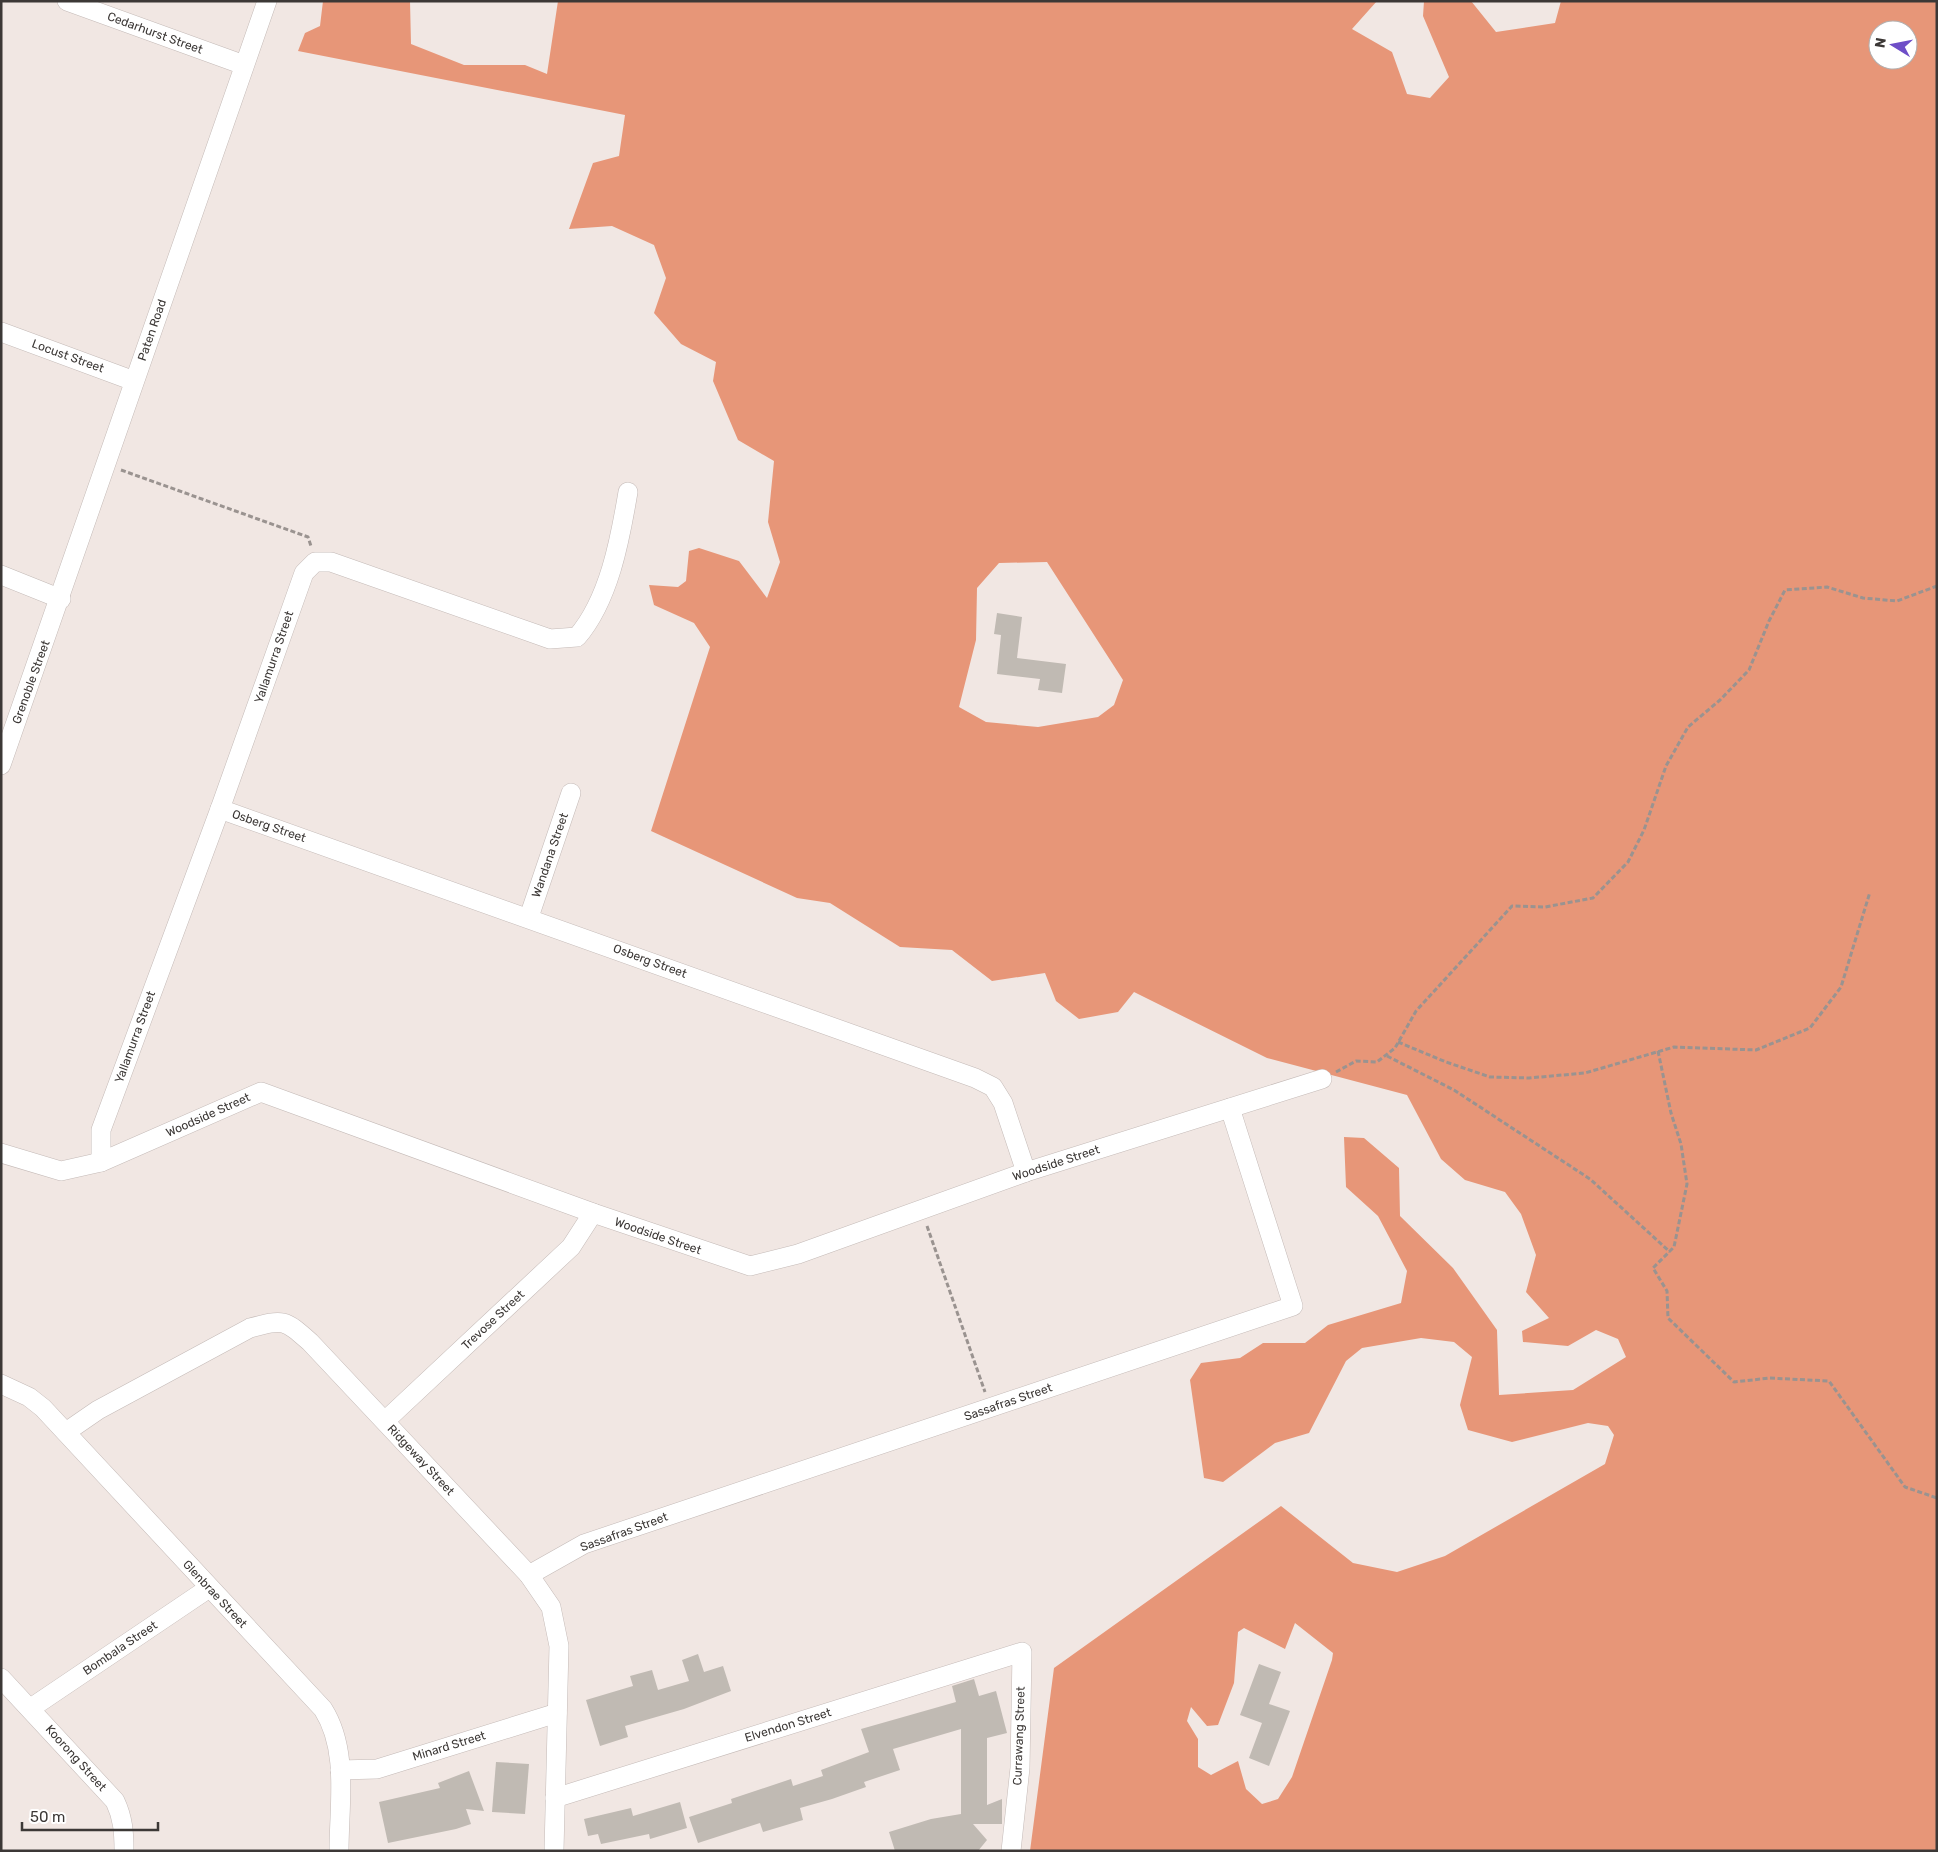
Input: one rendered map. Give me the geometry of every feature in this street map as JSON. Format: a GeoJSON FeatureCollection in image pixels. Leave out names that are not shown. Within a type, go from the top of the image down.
{"type":"FeatureCollection","features":[{"type":"Feature","properties":{"kind":"street","name":"Cedarhurst Street"},"geometry":{"type":"LineString","coordinates":[[67,1],[244,65]]}},
{"type":"Feature","properties":{"kind":"street","name":"Paten Road"},"geometry":{"type":"LineString","coordinates":[[61,599],[134,381],[266,1]]}},
{"type":"Feature","properties":{"kind":"street","name":"Locust Street"},"geometry":{"type":"LineString","coordinates":[[1,332],[134,381]]}},
{"type":"Feature","properties":{"kind":"street"},"geometry":{"type":"LineString","coordinates":[[315,562],[331,562],[550,639],[577,637],[592,620],[620,542],[628,492]]}},
{"type":"Feature","properties":{"kind":"street","name":"Yallamurra Street"},"geometry":{"type":"LineString","coordinates":[[101,1162],[101,1130],[220,809],[304,572],[315,562]]}},
{"type":"Feature","properties":{"kind":"street"},"geometry":{"type":"LineString","coordinates":[[1,575],[61,599]]}},
{"type":"Feature","properties":{"kind":"street","name":"Grenoble Street"},"geometry":{"type":"LineString","coordinates":[[1,765],[61,599]]}},
{"type":"Feature","properties":{"kind":"street","name":"Wandana Street"},"geometry":{"type":"LineString","coordinates":[[528,918],[571,793]]}},
{"type":"Feature","properties":{"kind":"street","name":"Osberg Street"},"geometry":{"type":"LineString","coordinates":[[220,809],[528,918],[993,1087],[1003,1103],[1026,1172]]}},
{"type":"Feature","properties":{"kind":"street","name":"Woodside Street"},"geometry":{"type":"LineString","coordinates":[[1,1153],[61,1170],[101,1162],[261,1092],[593,1213],[750,1266],[798,1254],[922,1211],[1026,1172],[1322,1079]]}},
{"type":"Feature","properties":{"kind":"street","name":"Sassafras Street"},"geometry":{"type":"LineString","coordinates":[[530,1576],[584,1544],[1294,1306],[1230,1108]]}},
{"type":"Feature","properties":{"kind":"street","name":"Trevose Street"},"geometry":{"type":"LineString","coordinates":[[385,1421],[571,1247],[593,1213]]}},
{"type":"Feature","properties":{"kind":"street","name":"Ridgeway Street"},"geometry":{"type":"LineString","coordinates":[[66,1432],[106,1405],[250,1328],[272,1322],[289,1324],[310,1342],[530,1576],[551,1606],[559,1646],[554,1851]]}},
{"type":"Feature","properties":{"kind":"street","name":"Glenbrae Street"},"geometry":{"type":"LineString","coordinates":[[1,1384],[29,1397],[66,1432],[323,1709],[337,1737],[340,1770],[339,1851]]}},
{"type":"Feature","properties":{"kind":"street","name":"Bombala Street"},"geometry":{"type":"LineString","coordinates":[[31,1708],[209,1588]]}},
{"type":"Feature","properties":{"kind":"street","name":"Elvendon Street"},"geometry":{"type":"LineString","coordinates":[[555,1798],[1022,1652]]}},
{"type":"Feature","properties":{"kind":"street","name":"Currawang Street"},"geometry":{"type":"LineString","coordinates":[[1010,1851],[1020,1768],[1022,1652]]}},
{"type":"Feature","properties":{"kind":"street","name":"Koorong Street"},"geometry":{"type":"LineString","coordinates":[[1,1678],[31,1708],[115,1801],[124,1826],[124,1851]]}},
{"type":"Feature","properties":{"kind":"street","name":"Minard Street"},"geometry":{"type":"LineString","coordinates":[[340,1770],[377,1768],[557,1713]]}},
{"type":"Feature","properties":{"kind":"path"},"geometry":{"type":"LineString","coordinates":[[106,465],[308,537],[315,562]]}},
{"type":"Feature","properties":{"kind":"path"},"geometry":{"type":"LineString","coordinates":[[1322,1079],[1356,1061],[1377,1062],[1395,1048],[1416,1011],[1512,906],[1545,907],[1593,898],[1628,862],[1644,830],[1666,766],[1688,727],[1720,700],[1749,670],[1769,621],[1785,590],[1826,587],[1863,598],[1897,601],[1937,586]]}},
{"type":"Feature","properties":{"kind":"path"},"geometry":{"type":"LineString","coordinates":[[1398,1042],[1446,1062],[1490,1076],[1528,1078],[1584,1073],[1674,1047],[1756,1050],[1810,1028],[1841,987],[1870,892]]}},
{"type":"Feature","properties":{"kind":"path"},"geometry":{"type":"LineString","coordinates":[[1658,1051],[1671,1113],[1681,1144],[1687,1184],[1674,1247],[1653,1268],[1667,1291],[1668,1318],[1734,1382],[1770,1378],[1829,1381],[1905,1487],[1937,1498]]}},
{"type":"Feature","properties":{"kind":"path"},"geometry":{"type":"LineString","coordinates":[[1387,1056],[1454,1090],[1590,1179],[1670,1252]]}},
{"type":"Feature","properties":{"kind":"path"},"geometry":{"type":"LineString","coordinates":[[922,1211],[991,1408]]}},
{"type":"Feature","properties":{"kind":"shaded area"},"geometry":{"type":"Polygon","coordinates":[[[323,1],[410,1],[411,44],[464,65],[525,65],[547,74],[558,1],[1377,1],[1352,29],[1392,52],[1407,94],[1430,98],[1449,77],[1423,16],[1424,1],[1471,1],[1496,32],[1555,23],[1561,1],[1937,1],[1937,1851],[1030,1851],[1054,1668],[1281,1506],[1353,1563],[1397,1572],[1445,1556],[1605,1464],[1614,1435],[1608,1426],[1588,1423],[1512,1442],[1468,1430],[1460,1405],[1472,1357],[1454,1342],[1421,1338],[1362,1348],[1346,1361],[1309,1433],[1275,1443],[1223,1482],[1204,1478],[1190,1380],[1201,1363],[1240,1358],[1263,1343],[1305,1343],[1328,1325],[1401,1303],[1407,1271],[1378,1216],[1346,1187],[1344,1137],[1364,1138],[1399,1168],[1400,1216],[1453,1268],[1497,1330],[1499,1395],[1573,1390],[1626,1357],[1618,1339],[1596,1330],[1568,1346],[1523,1342],[1522,1331],[1549,1318],[1526,1292],[1536,1255],[1521,1214],[1505,1192],[1465,1180],[1441,1159],[1407,1095],[1267,1058],[1134,992],[1118,1012],[1079,1019],[1056,1001],[1045,973],[992,981],[952,950],[900,947],[830,903],[797,898],[651,831],[710,647],[694,623],[654,605],[649,585],[678,587],[686,581],[689,551],[699,548],[739,561],[767,598],[780,562],[768,522],[774,461],[738,440],[713,381],[716,362],[681,344],[654,313],[666,278],[654,245],[612,226],[569,229],[593,163],[619,156],[625,115],[298,51],[305,33],[320,26],[323,1]],[[1047,562],[999,563],[977,588],[976,640],[959,707],[986,722],[1038,727],[1098,717],[1114,705],[1123,680],[1047,562]],[[1295,1623],[1285,1649],[1244,1628],[1238,1632],[1234,1683],[1218,1725],[1207,1726],[1191,1707],[1187,1721],[1198,1739],[1198,1767],[1211,1775],[1238,1761],[1246,1789],[1262,1804],[1278,1799],[1292,1777],[1332,1660],[1333,1653],[1295,1623]]]}},
{"type":"Feature","properties":{"kind":"building"},"geometry":{"type":"Polygon","coordinates":[[[997,613],[1022,617],[1017,658],[1066,664],[1062,693],[1038,690],[1040,679],[997,674],[1001,635],[994,634],[997,613]]]}},
{"type":"Feature","properties":{"kind":"building"},"geometry":{"type":"Polygon","coordinates":[[[698,1654],[704,1672],[723,1666],[731,1691],[684,1709],[625,1726],[628,1737],[600,1746],[586,1700],[633,1686],[630,1676],[652,1670],[658,1690],[689,1681],[682,1660],[698,1654]]]}},
{"type":"Feature","properties":{"kind":"building"},"geometry":{"type":"Polygon","coordinates":[[[1259,1664],[1281,1672],[1269,1704],[1290,1711],[1269,1766],[1249,1758],[1262,1723],[1240,1715],[1259,1664]]]}},
{"type":"Feature","properties":{"kind":"building"},"geometry":{"type":"Polygon","coordinates":[[[974,1679],[979,1696],[996,1691],[1007,1733],[987,1738],[987,1805],[1002,1799],[1002,1824],[973,1824],[987,1840],[978,1851],[895,1851],[889,1832],[931,1819],[961,1814],[961,1729],[893,1749],[900,1770],[864,1782],[866,1787],[800,1808],[803,1820],[763,1832],[760,1823],[698,1843],[689,1817],[732,1803],[731,1799],[791,1779],[793,1786],[823,1776],[821,1770],[869,1752],[861,1729],[956,1702],[952,1686],[974,1679]]]}},
{"type":"Feature","properties":{"kind":"building"},"geometry":{"type":"Polygon","coordinates":[[[496,1762],[529,1764],[525,1814],[492,1812],[496,1762]]]}},
{"type":"Feature","properties":{"kind":"building"},"geometry":{"type":"Polygon","coordinates":[[[469,1771],[484,1811],[466,1809],[471,1824],[456,1829],[388,1843],[379,1802],[440,1788],[438,1783],[469,1771]]]}},
{"type":"Feature","properties":{"kind":"building"},"geometry":{"type":"Polygon","coordinates":[[[680,1802],[687,1828],[650,1839],[649,1834],[601,1844],[598,1834],[588,1836],[584,1819],[631,1808],[633,1816],[680,1802]]]}}]}
